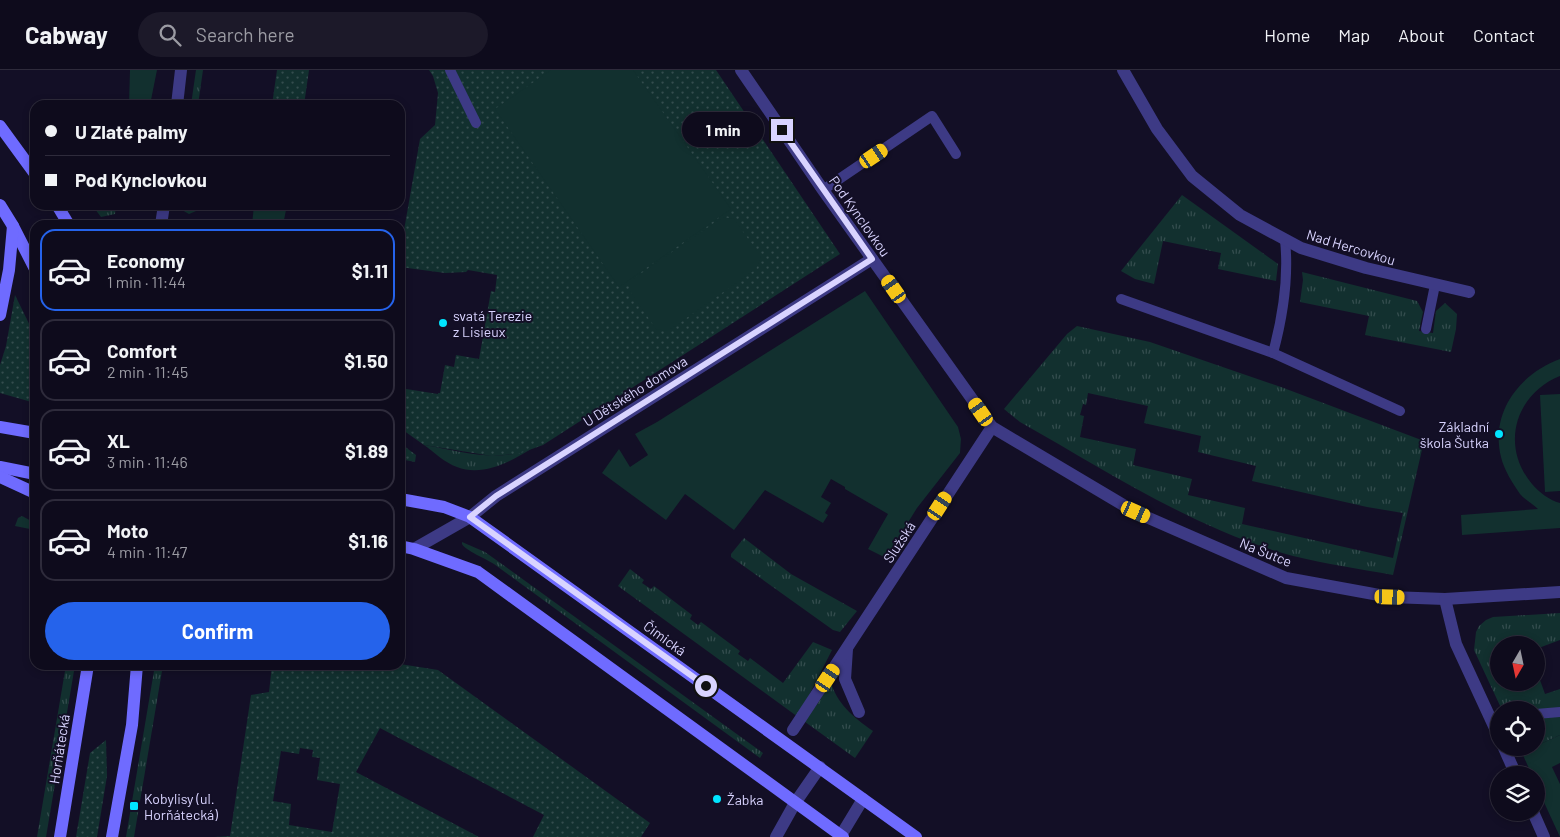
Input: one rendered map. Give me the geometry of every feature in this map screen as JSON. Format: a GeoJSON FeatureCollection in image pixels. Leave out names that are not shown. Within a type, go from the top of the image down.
{"type":"FeatureCollection","features":[{"type":"Feature","properties":{"kind":"main road"},"geometry":{"type":"LineString","coordinates":[[0,126],[30,167]]}},
{"type":"Feature","properties":{"kind":"main road"},"geometry":{"type":"LineString","coordinates":[[0,205],[30,259]]}},
{"type":"Feature","properties":{"kind":"main road"},"geometry":{"type":"LineString","coordinates":[[0,315],[9,270],[13,226]]}},
{"type":"Feature","properties":{"kind":"main road"},"geometry":{"type":"LineString","coordinates":[[0,427],[30,432]]}},
{"type":"Feature","properties":{"kind":"main road"},"geometry":{"type":"LineString","coordinates":[[0,467],[30,473]]}},
{"type":"Feature","properties":{"kind":"main road"},"geometry":{"type":"LineString","coordinates":[[0,477],[30,491]]}},
{"type":"Feature","properties":{"kind":"main road","name":"Čimická"},"geometry":{"type":"LineString","coordinates":[[405,500],[444,507],[470,517],[916,837]]}},
{"type":"Feature","properties":{"kind":"main road"},"geometry":{"type":"LineString","coordinates":[[405,547],[478,572],[841,837]]}},
{"type":"Feature","properties":{"kind":"main road","name":"Horňátecká"},"geometry":{"type":"LineString","coordinates":[[60,837],[87,670]]}},
{"type":"Feature","properties":{"kind":"main road"},"geometry":{"type":"LineString","coordinates":[[112,837],[132,725],[137,670]]}},
{"type":"Feature","properties":{"kind":"street"},"geometry":{"type":"LineString","coordinates":[[178,100],[181,70]]}},
{"type":"Feature","properties":{"kind":"street","name":"Pod Kynclovkou"},"geometry":{"type":"LineString","coordinates":[[741,70],[823,190],[992,427]]}},
{"type":"Feature","properties":{"kind":"street","name":"Nad Hercovkou"},"geometry":{"type":"LineString","coordinates":[[1123,70],[1157,129],[1192,176],[1240,214],[1301,248],[1366,268],[1469,292]]}},
{"type":"Feature","properties":{"kind":"street","name":"U Dětského domova"},"geometry":{"type":"LineString","coordinates":[[414,549],[470,517],[496,496],[872,259]]}},
{"type":"Feature","properties":{"kind":"street","name":"Na Šutce"},"geometry":{"type":"LineString","coordinates":[[992,427],[1136,512],[1286,578],[1390,597],[1445,599],[1560,592]]}},
{"type":"Feature","properties":{"kind":"street","name":"Služská"},"geometry":{"type":"LineString","coordinates":[[793,730],[992,427]]}},
{"type":"Feature","properties":{"kind":"street"},"geometry":{"type":"LineString","coordinates":[[1445,599],[1456,644],[1490,718]]}},
{"type":"Feature","properties":{"kind":"street","name":"Služská"},"geometry":{"type":"LineString","coordinates":[[847,649],[845,679],[859,712]]}},
{"type":"Feature","properties":{"kind":"street"},"geometry":{"type":"LineString","coordinates":[[776,837],[820,767]]}},
{"type":"Feature","properties":{"kind":"street"},"geometry":{"type":"LineString","coordinates":[[841,837],[864,799]]}},
{"type":"Feature","properties":{"kind":"street"},"geometry":{"type":"LineString","coordinates":[[1537,821],[1544,837]]}},
{"type":"Feature","properties":{"kind":"lane"},"geometry":{"type":"LineString","coordinates":[[450,70],[476,123]]}},
{"type":"Feature","properties":{"kind":"lane"},"geometry":{"type":"LineString","coordinates":[[823,190],[932,116],[956,154]]}},
{"type":"Feature","properties":{"kind":"lane"},"geometry":{"type":"LineString","coordinates":[[1273,353],[1280,327],[1287,263],[1285,240]]}},
{"type":"Feature","properties":{"kind":"lane"},"geometry":{"type":"LineString","coordinates":[[1426,329],[1435,285]]}},
{"type":"Feature","properties":{"kind":"lane"},"geometry":{"type":"LineString","coordinates":[[1121,299],[1273,353],[1400,411]]}},
{"type":"Feature","properties":{"kind":"lane"},"geometry":{"type":"LineString","coordinates":[[1545,713],[1560,712]]}},
{"type":"Feature","properties":{"kind":"green space"},"geometry":{"type":"Polygon","coordinates":[[[130,70],[157,70],[151,100],[129,100],[130,70]]]}},
{"type":"Feature","properties":{"kind":"green space"},"geometry":{"type":"Polygon","coordinates":[[[196,70],[203,70],[199,100],[192,100],[196,70]]]}},
{"type":"Feature","properties":{"kind":"green space"},"geometry":{"type":"Polygon","coordinates":[[[277,70],[309,70],[305,100],[273,100],[277,70]]]}},
{"type":"Feature","properties":{"kind":"green space"},"geometry":{"type":"Polygon","coordinates":[[[429,70],[716,70],[840,254],[543,445],[518,454],[492,456],[424,445],[405,432],[405,389],[438,394],[440,393],[445,365],[454,367],[456,355],[479,359],[491,291],[495,292],[497,275],[468,270],[466,272],[445,273],[405,268],[405,224],[420,139],[435,125],[438,93],[433,76],[429,70]]]}},
{"type":"Feature","properties":{"kind":"green space"},"geometry":{"type":"Polygon","coordinates":[[[551,70],[633,70],[731,209],[619,287],[495,109],[551,70]]]}},
{"type":"Feature","properties":{"kind":"green space"},"geometry":{"type":"Polygon","coordinates":[[[1182,195],[1278,264],[1276,281],[1218,269],[1221,253],[1163,241],[1154,284],[1135,279],[1121,271],[1182,195]]]}},
{"type":"Feature","properties":{"kind":"green space"},"geometry":{"type":"Polygon","coordinates":[[[96,210],[115,210],[115,214],[101,217],[96,210]]]}},
{"type":"Feature","properties":{"kind":"green space"},"geometry":{"type":"Polygon","coordinates":[[[182,210],[196,210],[196,211],[189,214],[182,210]]]}},
{"type":"Feature","properties":{"kind":"green space"},"geometry":{"type":"Polygon","coordinates":[[[254,210],[286,210],[284,220],[252,220],[254,210]]]}},
{"type":"Feature","properties":{"kind":"green space"},"geometry":{"type":"Polygon","coordinates":[[[723,217],[734,219],[761,257],[756,269],[668,331],[656,329],[630,291],[630,281],[723,217]]]}},
{"type":"Feature","properties":{"kind":"green space"},"geometry":{"type":"Polygon","coordinates":[[[1302,272],[1417,301],[1423,312],[1419,331],[1433,333],[1436,311],[1445,303],[1457,314],[1451,352],[1365,335],[1369,316],[1300,302],[1303,280],[1302,272]]]}},
{"type":"Feature","properties":{"kind":"green space"},"geometry":{"type":"Polygon","coordinates":[[[865,291],[958,427],[961,439],[960,453],[917,508],[886,558],[868,549],[888,514],[831,479],[821,497],[831,503],[825,513],[828,515],[823,523],[765,490],[734,530],[685,494],[666,520],[602,473],[619,449],[630,467],[648,455],[635,434],[865,291]]]}},
{"type":"Feature","properties":{"kind":"green space"},"geometry":{"type":"Polygon","coordinates":[[[15,295],[30,326],[30,402],[0,393],[0,365],[6,346],[15,295]]]}},
{"type":"Feature","properties":{"kind":"green space"},"geometry":{"type":"Polygon","coordinates":[[[1077,326],[1150,342],[1281,387],[1424,441],[1393,575],[1293,556],[1257,545],[1222,531],[1153,498],[1020,422],[1004,409],[1067,334],[1077,326]],[[1088,393],[1086,405],[1083,404],[1080,415],[1084,416],[1080,437],[1136,449],[1133,465],[1192,479],[1188,495],[1245,508],[1242,524],[1393,558],[1403,513],[1367,507],[1252,481],[1256,466],[1198,452],[1201,436],[1144,423],[1148,406],[1088,393]]]}},
{"type":"Feature","properties":{"kind":"green space"},"geometry":{"type":"Polygon","coordinates":[[[1560,359],[1560,376],[1545,384],[1532,395],[1523,408],[1517,422],[1515,438],[1517,454],[1522,469],[1532,484],[1552,500],[1560,503],[1560,528],[1462,535],[1461,515],[1538,509],[1520,494],[1506,472],[1501,457],[1500,425],[1511,397],[1520,385],[1532,374],[1560,359]]]}},
{"type":"Feature","properties":{"kind":"green space"},"geometry":{"type":"Polygon","coordinates":[[[1560,394],[1560,491],[1545,492],[1540,395],[1560,394]]]}},
{"type":"Feature","properties":{"kind":"green space"},"geometry":{"type":"Polygon","coordinates":[[[424,445],[464,453],[491,455],[505,455],[531,449],[496,467],[466,470],[444,460],[424,445]]]}},
{"type":"Feature","properties":{"kind":"green space"},"geometry":{"type":"Polygon","coordinates":[[[405,447],[416,455],[415,462],[405,460],[405,447]]]}},
{"type":"Feature","properties":{"kind":"green space"},"geometry":{"type":"Polygon","coordinates":[[[22,516],[30,520],[30,529],[15,526],[18,518],[22,516]]]}},
{"type":"Feature","properties":{"kind":"green space"},"geometry":{"type":"Polygon","coordinates":[[[744,538],[791,574],[857,611],[840,632],[833,630],[731,557],[731,554],[744,538]]]}},
{"type":"Feature","properties":{"kind":"green space"},"geometry":{"type":"Polygon","coordinates":[[[462,542],[485,552],[763,753],[760,758],[494,564],[467,549],[462,542]]]}},
{"type":"Feature","properties":{"kind":"green space"},"geometry":{"type":"Polygon","coordinates":[[[630,569],[644,580],[642,583],[651,589],[654,586],[692,615],[690,619],[698,625],[701,622],[740,651],[738,654],[748,661],[750,658],[783,683],[813,642],[832,650],[798,717],[618,586],[630,569]]]}},
{"type":"Feature","properties":{"kind":"green space"},"geometry":{"type":"Polygon","coordinates":[[[1560,613],[1560,640],[1545,646],[1545,636],[1490,636],[1490,684],[1474,650],[1476,632],[1479,626],[1493,617],[1560,613]]]}},
{"type":"Feature","properties":{"kind":"green space"},"geometry":{"type":"Polygon","coordinates":[[[405,665],[438,670],[650,823],[641,837],[533,837],[544,815],[380,728],[356,772],[479,837],[214,837],[230,836],[251,695],[269,692],[271,670],[405,670],[405,665]],[[300,748],[299,754],[281,751],[273,801],[291,804],[289,825],[332,832],[340,784],[317,780],[320,758],[312,757],[313,750],[300,748]]]}},
{"type":"Feature","properties":{"kind":"green space"},"geometry":{"type":"Polygon","coordinates":[[[65,670],[74,670],[46,837],[37,837],[65,670]]]}},
{"type":"Feature","properties":{"kind":"green space"},"geometry":{"type":"Polygon","coordinates":[[[154,670],[162,670],[134,837],[126,837],[154,670]]]}},
{"type":"Feature","properties":{"kind":"green space"},"geometry":{"type":"Polygon","coordinates":[[[830,680],[841,703],[873,731],[855,758],[801,719],[819,702],[830,680]]]}},
{"type":"Feature","properties":{"kind":"green space"},"geometry":{"type":"Polygon","coordinates":[[[1560,689],[1560,735],[1545,742],[1545,701],[1498,701],[1493,691],[1544,691],[1545,694],[1560,689]]]}},
{"type":"Feature","properties":{"kind":"green space"},"geometry":{"type":"Polygon","coordinates":[[[1560,735],[1560,763],[1552,767],[1560,784],[1560,837],[1545,804],[1545,766],[1528,766],[1523,756],[1545,756],[1545,742],[1560,735]]]}},
{"type":"Feature","properties":{"kind":"green space"},"geometry":{"type":"Polygon","coordinates":[[[106,740],[107,776],[97,837],[76,837],[90,753],[106,740]]]}},
{"type":"Feature","properties":{"kind":"place","name":"svatá Terezie z Lisieux"},"geometry":{"type":"Point","coordinates":[443,323]}},
{"type":"Feature","properties":{"kind":"place","name":"Základní škola Šutka"},"geometry":{"type":"Point","coordinates":[1499,434]}},
{"type":"Feature","properties":{"kind":"place","name":"Žabka"},"geometry":{"type":"Point","coordinates":[717,799]}},
{"type":"Feature","properties":{"kind":"place","name":"Kobylisy (ul. Horňátecká)"},"geometry":{"type":"Point","coordinates":[134,806]}},
{"type":"Feature","properties":{"kind":"route"},"geometry":{"type":"LineString","coordinates":[[706,686],[470,517],[496,496],[872,259],[782,130]]}}]}
